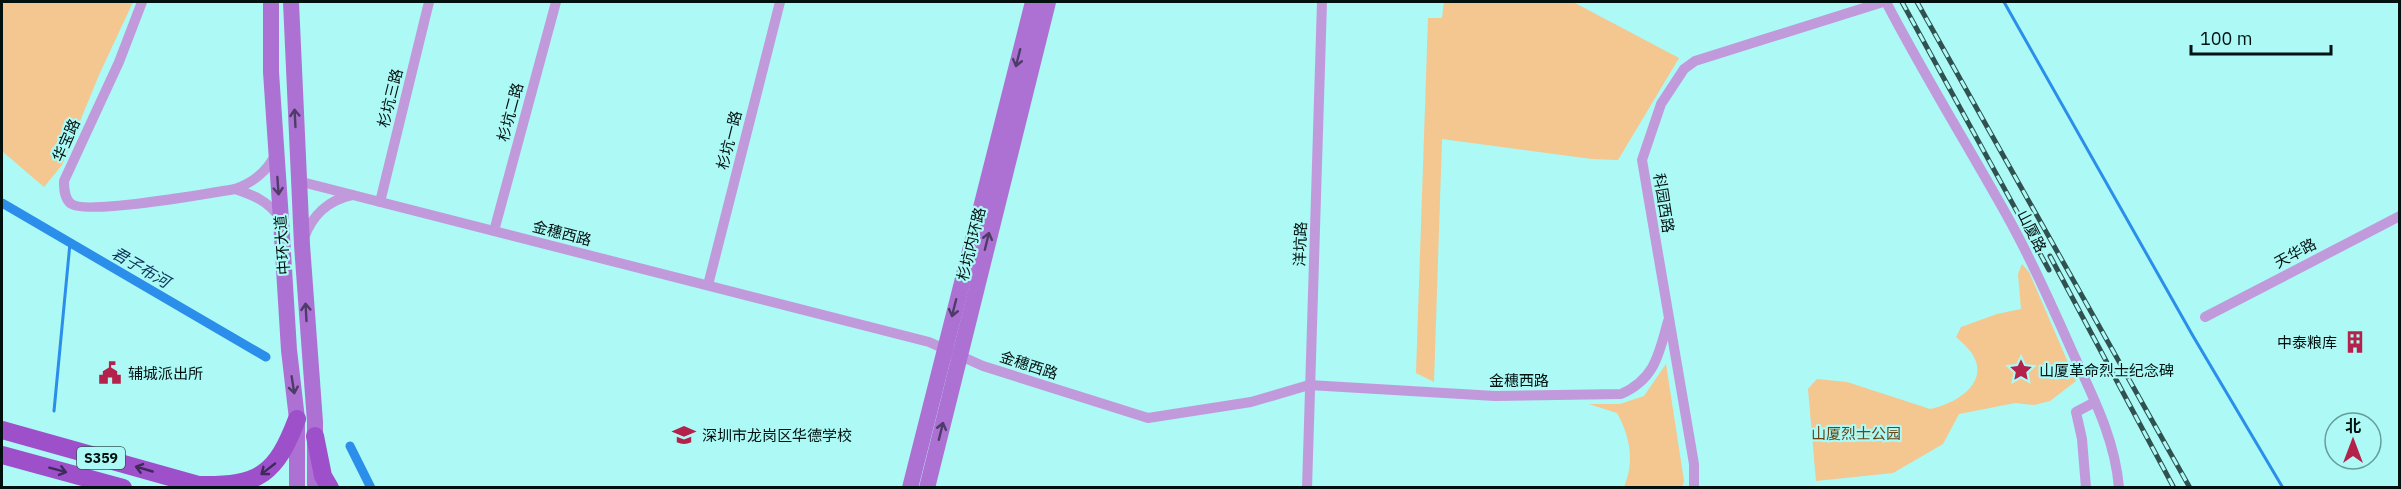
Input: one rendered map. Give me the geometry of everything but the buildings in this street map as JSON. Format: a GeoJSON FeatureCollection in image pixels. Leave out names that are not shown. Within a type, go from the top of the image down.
{"type":"FeatureCollection","features":[{"type":"Feature","properties":{"kind":"main road"},"geometry":{"type":"LineString","coordinates":[[205,486],[250,481],[266,472],[279,460],[297,419]]}},
{"type":"Feature","properties":{"kind":"main road","name":"S359"},"geometry":{"type":"LineString","coordinates":[[2,430],[205,486]]}},
{"type":"Feature","properties":{"kind":"main road"},"geometry":{"type":"LineString","coordinates":[[315,435],[323,476],[330,488]]}},
{"type":"Feature","properties":{"kind":"main road","name":"S359"},"geometry":{"type":"LineString","coordinates":[[2,455],[93,484],[123,488]]}},
{"type":"Feature","properties":{"kind":"street","name":"华宝路"},"geometry":{"type":"LineString","coordinates":[[142,2],[119,62],[64,181],[65,194],[70,204],[81,208],[113,207],[235,189]]}},
{"type":"Feature","properties":{"kind":"street","name":"中环大道"},"geometry":{"type":"LineString","coordinates":[[271,2],[271,72],[289,350],[297,419],[297,488]]}},
{"type":"Feature","properties":{"kind":"street","name":"中环大道"},"geometry":{"type":"LineString","coordinates":[[291,2],[298,181],[315,435],[315,488]]}},
{"type":"Feature","properties":{"kind":"street","name":"杉坑三路"},"geometry":{"type":"LineString","coordinates":[[380,202],[429,2]]}},
{"type":"Feature","properties":{"kind":"street","name":"杉坑二路"},"geometry":{"type":"LineString","coordinates":[[494,231],[556,2]]}},
{"type":"Feature","properties":{"kind":"street","name":"杉坑一路"},"geometry":{"type":"LineString","coordinates":[[708,285],[780,2]]}},
{"type":"Feature","properties":{"kind":"street","name":"杉坑内环路"},"geometry":{"type":"LineString","coordinates":[[927,488],[952,352],[1033,2]]}},
{"type":"Feature","properties":{"kind":"street","name":"杉坑内环路"},"geometry":{"type":"LineString","coordinates":[[910,488],[952,352],[1047,2]]}},
{"type":"Feature","properties":{"kind":"street","name":"洋坑路"},"geometry":{"type":"LineString","coordinates":[[1307,488],[1322,2]]}},
{"type":"Feature","properties":{"kind":"street","name":"科园西路"},"geometry":{"type":"LineString","coordinates":[[1694,488],[1694,464],[1642,160],[1660,104],[1684,69],[1695,61],[1885,2]]}},
{"type":"Feature","properties":{"kind":"street","name":"山厦路"},"geometry":{"type":"LineString","coordinates":[[1885,2],[2013,226],[2053,308],[2111,443],[2119,488]]}},
{"type":"Feature","properties":{"kind":"street"},"geometry":{"type":"LineString","coordinates":[[235,189],[251,183],[273,159],[276,152]]}},
{"type":"Feature","properties":{"kind":"street","name":"金穗西路"},"geometry":{"type":"LineString","coordinates":[[298,181],[929,342],[983,366],[1148,418],[1251,402],[1310,385],[1495,396],[1621,394],[1637,387],[1648,375],[1659,353],[1668,321]]}},
{"type":"Feature","properties":{"kind":"street"},"geometry":{"type":"LineString","coordinates":[[235,189],[264,201],[273,208],[281,220]]}},
{"type":"Feature","properties":{"kind":"street"},"geometry":{"type":"LineString","coordinates":[[302,245],[310,224],[319,212],[338,199],[353,195]]}},
{"type":"Feature","properties":{"kind":"street","name":"天华路"},"geometry":{"type":"LineString","coordinates":[[2205,317],[2400,216]]}},
{"type":"Feature","properties":{"kind":"street"},"geometry":{"type":"LineString","coordinates":[[2086,488],[2082,439],[2076,412],[2095,402]]}},
{"type":"Feature","properties":{"kind":"green space"},"geometry":{"type":"Polygon","coordinates":[[[2,2],[133,2],[99,75],[62,165],[44,187],[2,151],[2,2]]]}},
{"type":"Feature","properties":{"kind":"green space"},"geometry":{"type":"Polygon","coordinates":[[[1444,2],[1573,2],[1679,58],[1618,160],[1592,159],[1442,139],[1434,382],[1416,373],[1428,18],[1442,18],[1444,2]]]}},
{"type":"Feature","properties":{"kind":"green space","name":"山厦烈士公园"},"geometry":{"type":"Polygon","coordinates":[[[2022,264],[2029,272],[2076,381],[2050,401],[2034,405],[2015,403],[1959,414],[1943,444],[1893,473],[1816,481],[1808,389],[1817,379],[1847,382],[1930,409],[1957,399],[1972,386],[1977,369],[1975,359],[1956,337],[1961,327],[1997,314],[2021,309],[2018,274],[2022,264]]]}},
{"type":"Feature","properties":{"kind":"green space"},"geometry":{"type":"Polygon","coordinates":[[[1666,364],[1684,481],[1682,487],[1624,487],[1630,459],[1625,431],[1617,413],[1589,404],[1620,404],[1644,396],[1666,364]]]}},
{"type":"Feature","properties":{"kind":"waterway"},"geometry":{"type":"LineString","coordinates":[[2004,2],[2193,336],[2283,488]]}},
{"type":"Feature","properties":{"kind":"waterway","name":"君子布河"},"geometry":{"type":"LineString","coordinates":[[2,203],[266,357]]}},
{"type":"Feature","properties":{"kind":"waterway"},"geometry":{"type":"LineString","coordinates":[[54,411],[70,243]]}},
{"type":"Feature","properties":{"kind":"waterway","name":"君子布河"},"geometry":{"type":"LineString","coordinates":[[350,446],[371,488]]}},
{"type":"Feature","properties":{"kind":"railway"},"geometry":{"type":"LineString","coordinates":[[1902,2],[2049,270]]}},
{"type":"Feature","properties":{"kind":"railway"},"geometry":{"type":"LineString","coordinates":[[1917,2],[2190,488]]}},
{"type":"Feature","properties":{"kind":"railway"},"geometry":{"type":"LineString","coordinates":[[2050,256],[2174,488]]}},
{"type":"Feature","properties":{"kind":"place","name":"中泰粮库"},"geometry":{"type":"Point","coordinates":[2355,342]}},
{"type":"Feature","properties":{"kind":"place","name":"山厦革命烈士纪念碑"},"geometry":{"type":"Point","coordinates":[2021,370]}},
{"type":"Feature","properties":{"kind":"place","name":"辅城派出所"},"geometry":{"type":"Point","coordinates":[110,373]}},
{"type":"Feature","properties":{"kind":"place","name":"深圳市龙岗区华德学校"},"geometry":{"type":"Point","coordinates":[684,435]}}]}
